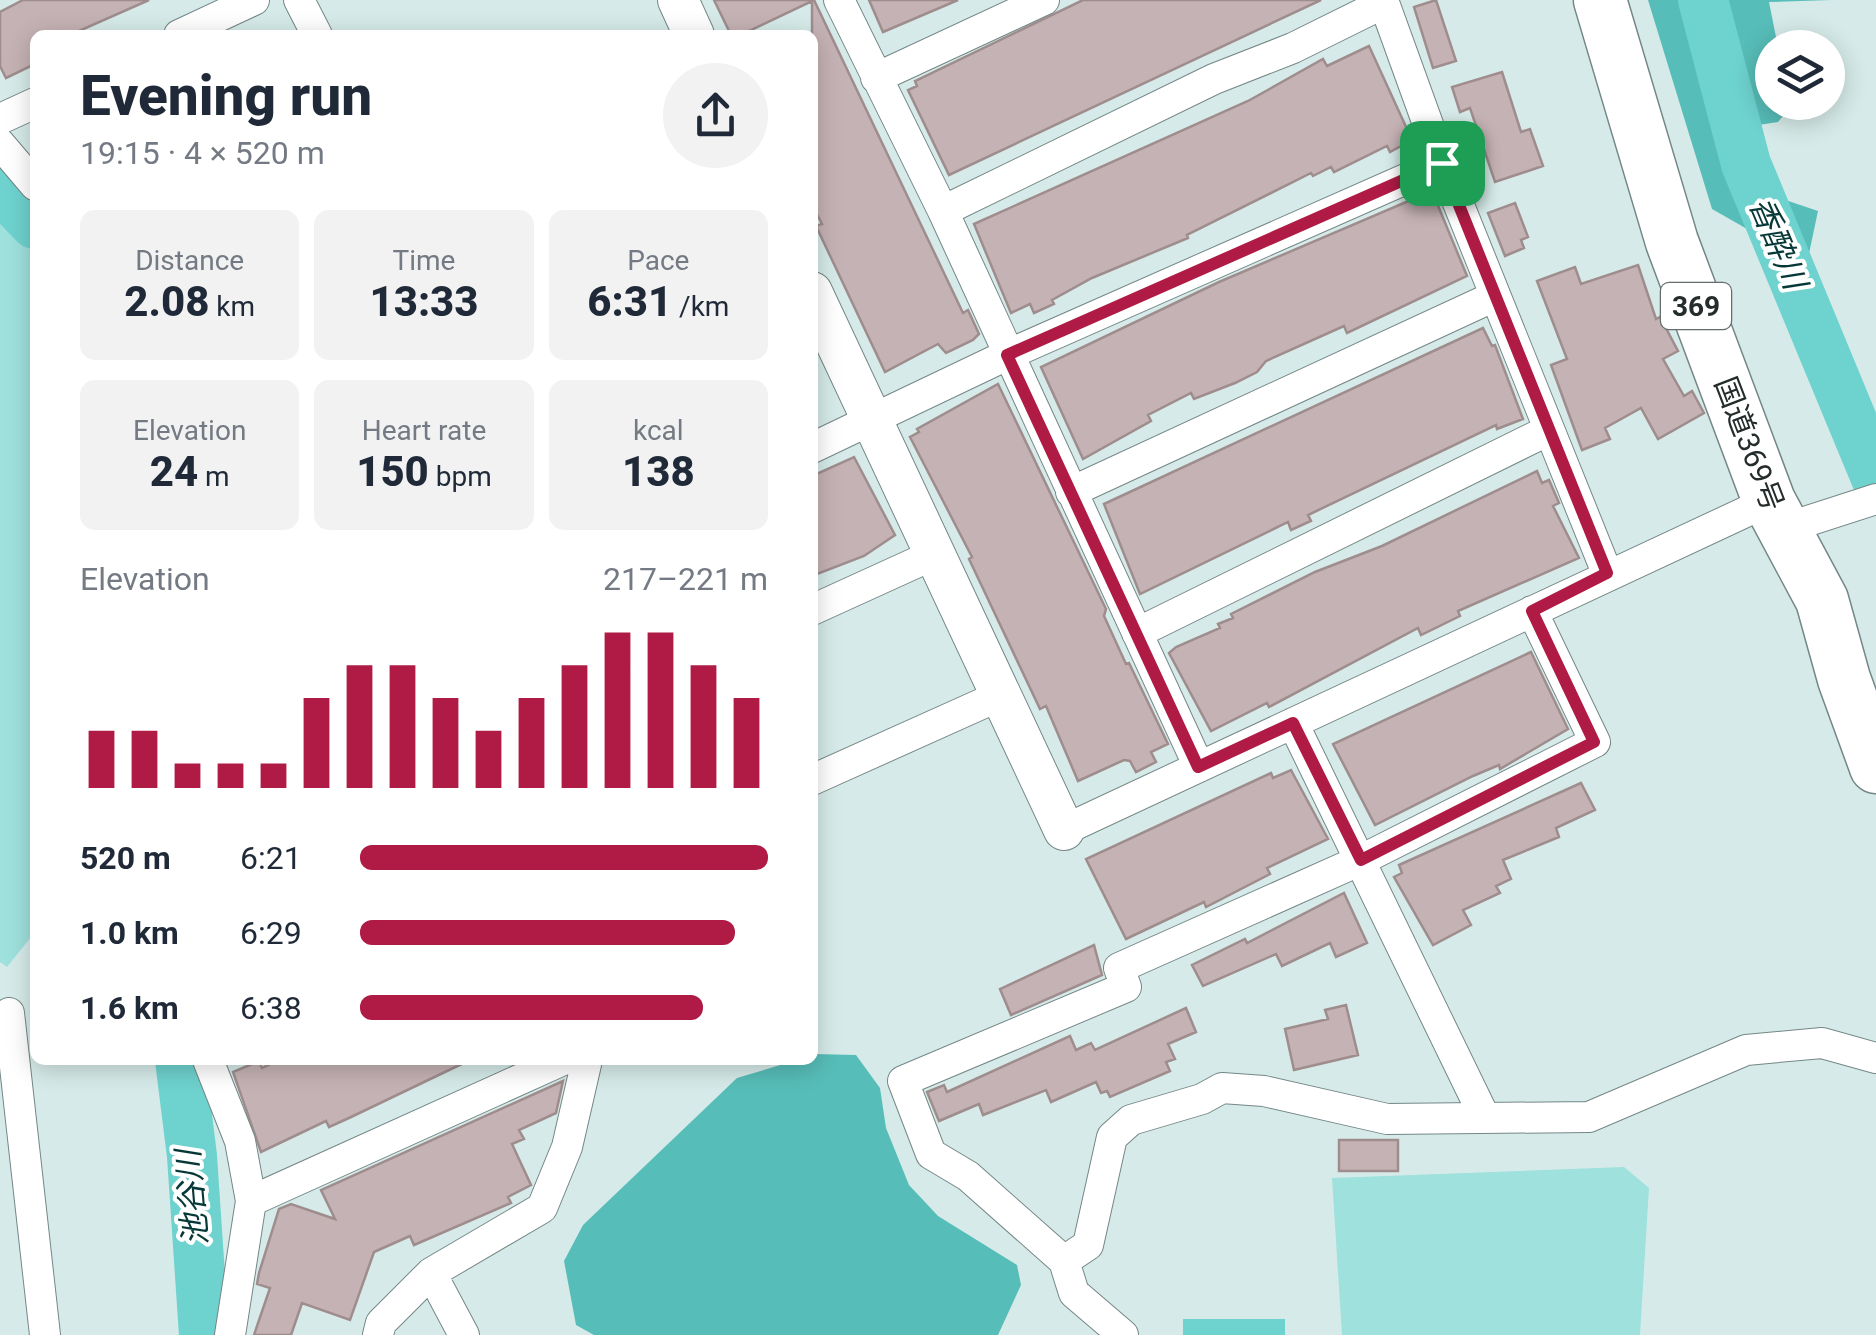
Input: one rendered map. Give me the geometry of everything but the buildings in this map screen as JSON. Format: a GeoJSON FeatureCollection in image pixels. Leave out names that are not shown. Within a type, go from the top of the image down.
{"type":"FeatureCollection","features":[{"type":"Feature","properties":{"kind":"highway","name":"国道369号"},"geometry":{"type":"LineString","coordinates":[[1600,0],[1672,242],[1776,515],[1822,600],[1876,768]]}},
{"type":"Feature","properties":{"kind":"highway","name":"369"},"geometry":{"type":"LineString","coordinates":[[1822,600],[1876,648]]}},
{"type":"Feature","properties":{"kind":"street"},"geometry":{"type":"LineString","coordinates":[[190,30],[254,0]]}},
{"type":"Feature","properties":{"kind":"street"},"geometry":{"type":"LineString","coordinates":[[299,0],[315,30]]}},
{"type":"Feature","properties":{"kind":"street"},"geometry":{"type":"LineString","coordinates":[[678,0],[692,30]]}},
{"type":"Feature","properties":{"kind":"street"},"geometry":{"type":"LineString","coordinates":[[839,0],[943,212],[1198,767]]}},
{"type":"Feature","properties":{"kind":"street"},"geometry":{"type":"LineString","coordinates":[[876,78],[1044,0]]}},
{"type":"Feature","properties":{"kind":"street"},"geometry":{"type":"LineString","coordinates":[[943,212],[1214,79],[1292,48],[1384,2],[1442,163],[1607,573]]}},
{"type":"Feature","properties":{"kind":"street"},"geometry":{"type":"LineString","coordinates":[[0,119],[30,105]]}},
{"type":"Feature","properties":{"kind":"street"},"geometry":{"type":"LineString","coordinates":[[0,144],[30,179]]}},
{"type":"Feature","properties":{"kind":"street"},"geometry":{"type":"LineString","coordinates":[[818,445],[1007,355],[1442,163]]}},
{"type":"Feature","properties":{"kind":"street"},"geometry":{"type":"LineString","coordinates":[[1071,492],[1495,296]]}},
{"type":"Feature","properties":{"kind":"street"},"geometry":{"type":"LineString","coordinates":[[818,305],[1064,830],[1607,573],[1776,515],[1845,509],[1876,499]]}},
{"type":"Feature","properties":{"kind":"street"},"geometry":{"type":"LineString","coordinates":[[1137,634],[1549,430]]}},
{"type":"Feature","properties":{"kind":"street"},"geometry":{"type":"LineString","coordinates":[[818,607],[935,554]]}},
{"type":"Feature","properties":{"kind":"street"},"geometry":{"type":"LineString","coordinates":[[1123,1335],[1074,1293],[1064,1261],[968,1176],[931,1154],[903,1082],[1126,986],[1118,968],[1361,860],[1594,742],[1532,611]]}},
{"type":"Feature","properties":{"kind":"street"},"geometry":{"type":"LineString","coordinates":[[818,777],[999,696]]}},
{"type":"Feature","properties":{"kind":"street"},"geometry":{"type":"LineString","coordinates":[[1293,723],[1485,1118]]}},
{"type":"Feature","properties":{"kind":"street"},"geometry":{"type":"LineString","coordinates":[[9,1014],[44,1335]]}},
{"type":"Feature","properties":{"kind":"street"},"geometry":{"type":"LineString","coordinates":[[1064,1261],[1088,1245],[1112,1137],[1131,1120],[1202,1099],[1222,1088],[1264,1092],[1386,1119],[1588,1116],[1746,1050],[1822,1042],[1876,1058]]}},
{"type":"Feature","properties":{"kind":"street"},"geometry":{"type":"LineString","coordinates":[[212,1065],[240,1141],[251,1201],[230,1335]]}},
{"type":"Feature","properties":{"kind":"street"},"geometry":{"type":"LineString","coordinates":[[251,1201],[552,1065]]}},
{"type":"Feature","properties":{"kind":"street"},"geometry":{"type":"LineString","coordinates":[[378,1335],[381,1323],[431,1272],[542,1208],[567,1147],[586,1065]]}},
{"type":"Feature","properties":{"kind":"street"},"geometry":{"type":"LineString","coordinates":[[431,1272],[464,1335]]}},
{"type":"Feature","properties":{"kind":"shaded area"},"geometry":{"type":"Polygon","coordinates":[[[1648,0],[1831,0],[1769,2],[1775,30],[1755,30],[1755,120],[1780,120],[1732,129],[1735,183],[1818,211],[1807,263],[1712,209],[1648,0]]]}},
{"type":"Feature","properties":{"kind":"shaded area"},"geometry":{"type":"Polygon","coordinates":[[[0,209],[30,240],[30,938],[7,967],[0,962],[0,209]]]}},
{"type":"Feature","properties":{"kind":"shaded area"},"geometry":{"type":"Polygon","coordinates":[[[818,1054],[856,1055],[880,1088],[886,1128],[909,1185],[938,1216],[1017,1265],[1021,1285],[998,1335],[594,1335],[576,1325],[564,1261],[583,1225],[737,1078],[780,1065],[818,1065],[818,1054]]]}},
{"type":"Feature","properties":{"kind":"shaded area"},"geometry":{"type":"Polygon","coordinates":[[[1624,1167],[1649,1188],[1640,1335],[1342,1335],[1332,1178],[1624,1167]]]}},
{"type":"Feature","properties":{"kind":"shaded area"},"geometry":{"type":"Polygon","coordinates":[[[1183,1319],[1285,1319],[1285,1335],[1183,1335],[1183,1319]]]}},
{"type":"Feature","properties":{"kind":"waterway","name":"香酔川"},"geometry":{"type":"LineString","coordinates":[[1703,0],[1746,164],[1876,478]]}},
{"type":"Feature","properties":{"kind":"waterway","name":"池谷川"},"geometry":{"type":"LineString","coordinates":[[0,188],[30,219]]}},
{"type":"Feature","properties":{"kind":"waterway","name":"池谷川"},"geometry":{"type":"LineString","coordinates":[[181,1065],[192,1156],[204,1335]]}},
{"type":"Feature","properties":{"kind":"route"},"geometry":{"type":"LineString","coordinates":[[1442,163],[1607,573],[1532,611],[1594,742],[1361,860],[1293,723],[1198,767],[1007,355],[1442,163]]}}]}
